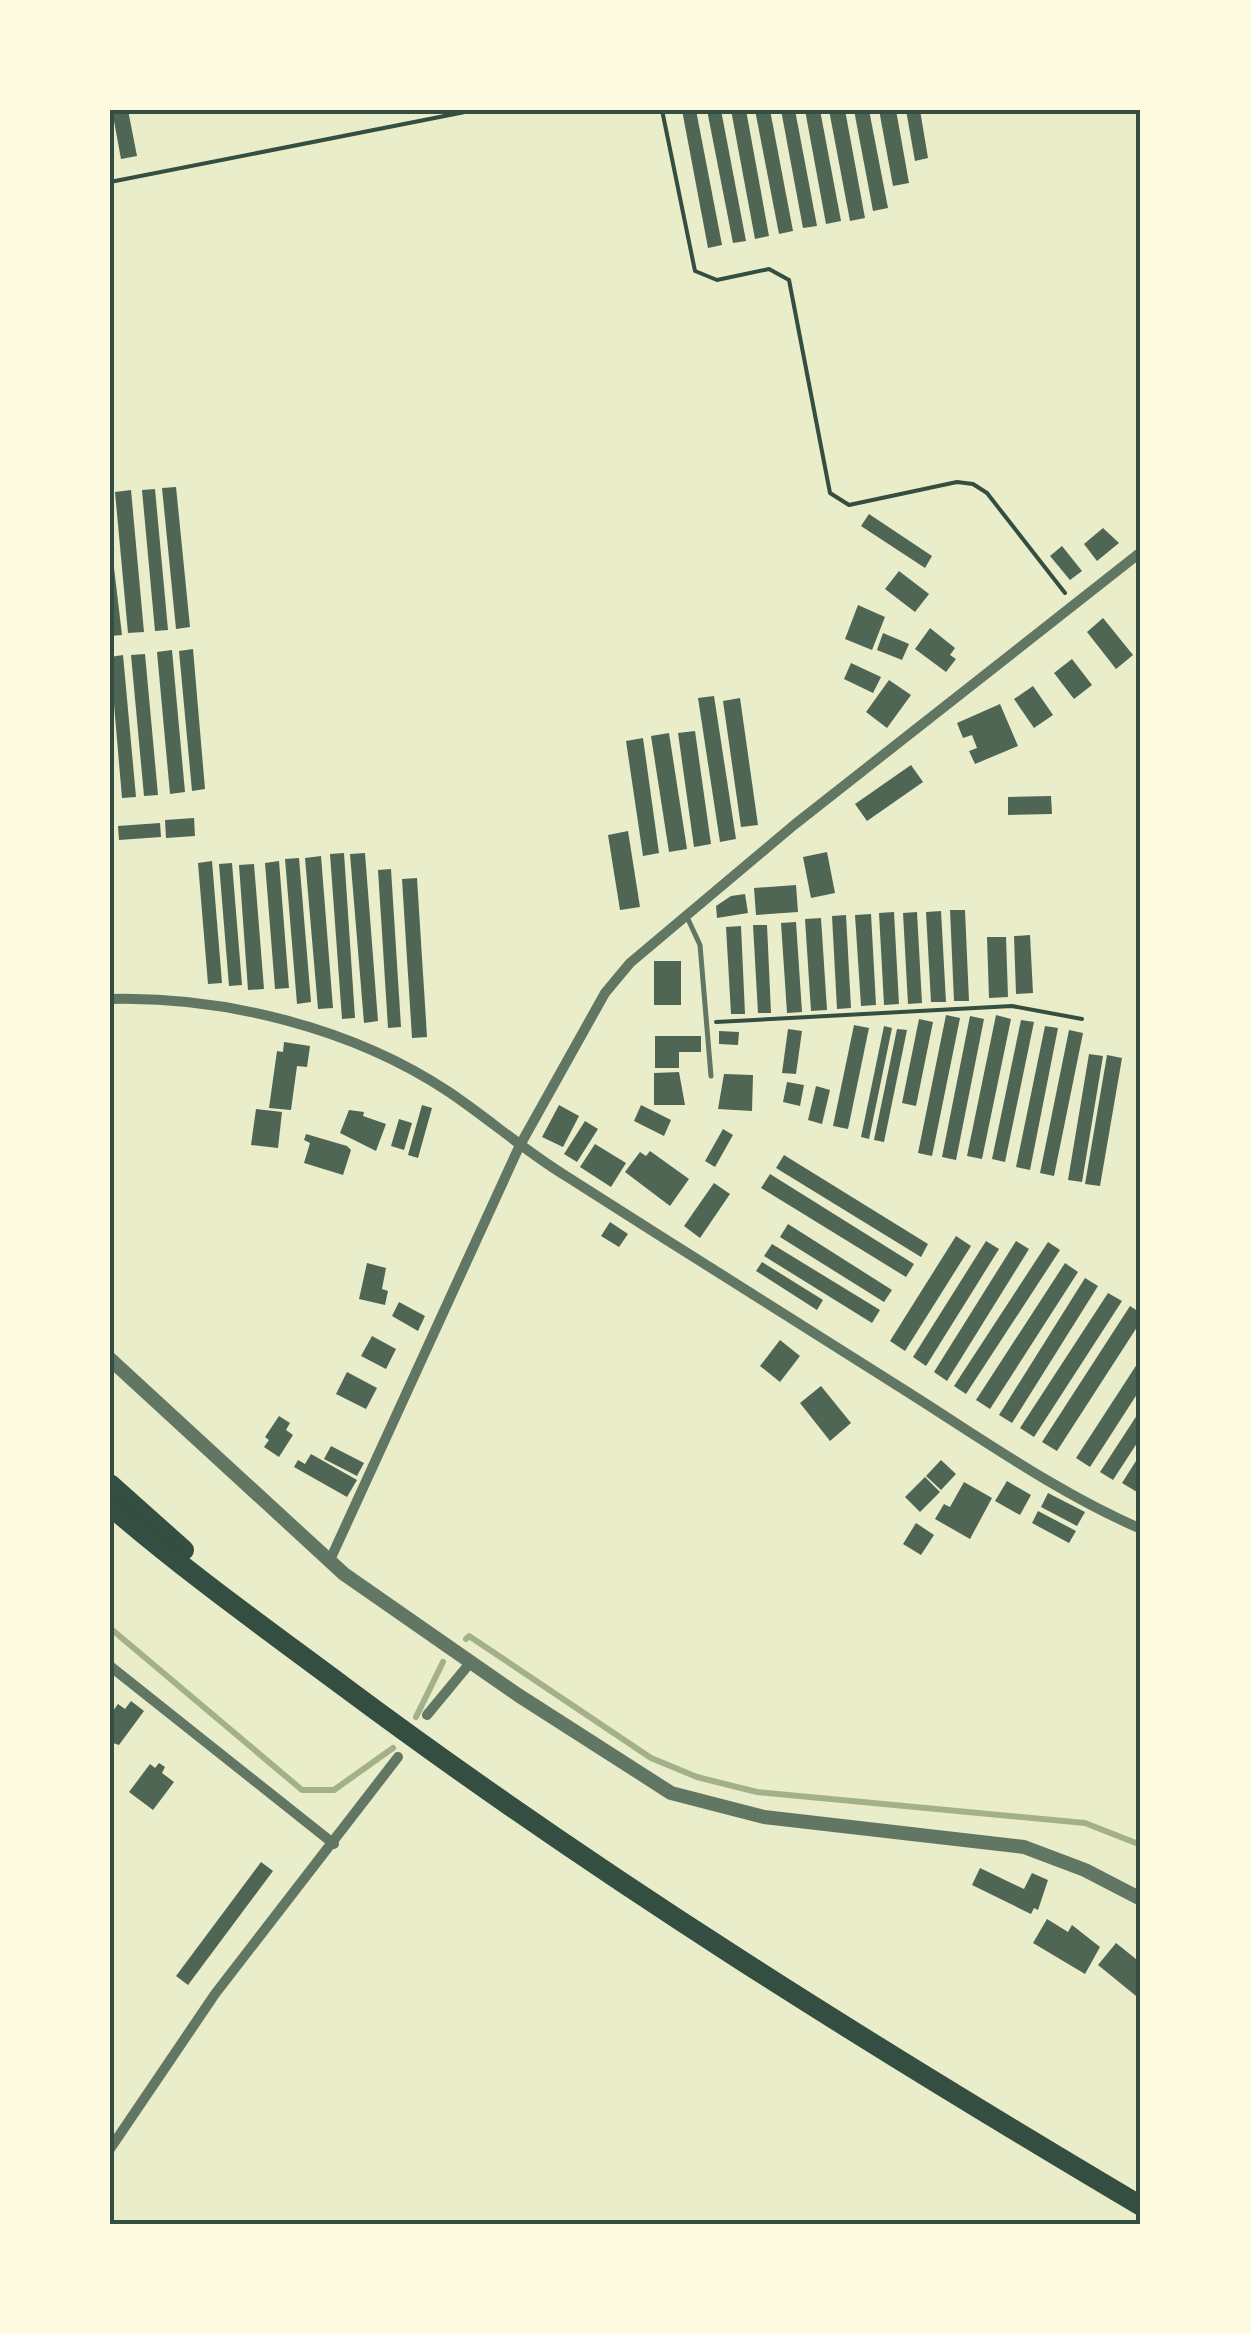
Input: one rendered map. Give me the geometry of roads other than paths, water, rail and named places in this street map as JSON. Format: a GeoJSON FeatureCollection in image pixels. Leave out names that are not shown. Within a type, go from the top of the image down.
{"type":"FeatureCollection","features":[{"type":"Feature","properties":{"kind":"highway"},"geometry":{"type":"LineString","coordinates":[[110,1484],[281,1640]]}},
{"type":"Feature","properties":{"kind":"highway"},"geometry":{"type":"LineString","coordinates":[[110,1506],[281,1640],[496,1798],[682,1924],[1141,2206]]}},
{"type":"Feature","properties":{"kind":"street"},"geometry":{"type":"LineString","coordinates":[[330,1560],[519,1147],[605,993],[630,963],[794,824],[1141,552]]}},
{"type":"Feature","properties":{"kind":"street"},"geometry":{"type":"LineString","coordinates":[[110,999],[190,1002],[308,1028],[388,1059],[448,1092],[519,1147],[1062,1488],[1141,1529]]}},
{"type":"Feature","properties":{"kind":"street"},"geometry":{"type":"LineString","coordinates":[[110,1359],[330,1560],[470,1663],[636,1774],[696,1803],[764,1817],[1024,1847],[1086,1870],[1141,1899]]}},
{"type":"Feature","properties":{"kind":"street"},"geometry":{"type":"LineString","coordinates":[[427,1715],[470,1663]]}},
{"type":"Feature","properties":{"kind":"street"},"geometry":{"type":"LineString","coordinates":[[110,1666],[334,1844]]}},
{"type":"Feature","properties":{"kind":"street"},"geometry":{"type":"LineString","coordinates":[[110,2150],[215,1994],[398,1757]]}},
{"type":"Feature","properties":{"kind":"lane"},"geometry":{"type":"LineString","coordinates":[[687,916],[700,945],[711,1076]]}},
{"type":"Feature","properties":{"kind":"waterway"},"geometry":{"type":"LineString","coordinates":[[110,1628],[302,1790],[334,1790],[393,1748]]}},
{"type":"Feature","properties":{"kind":"waterway"},"geometry":{"type":"LineString","coordinates":[[466,1639],[469,1636],[651,1758],[697,1777],[757,1792],[1085,1823],[1141,1845]]}},
{"type":"Feature","properties":{"kind":"waterway"},"geometry":{"type":"LineString","coordinates":[[416,1717],[443,1662]]}}]}
